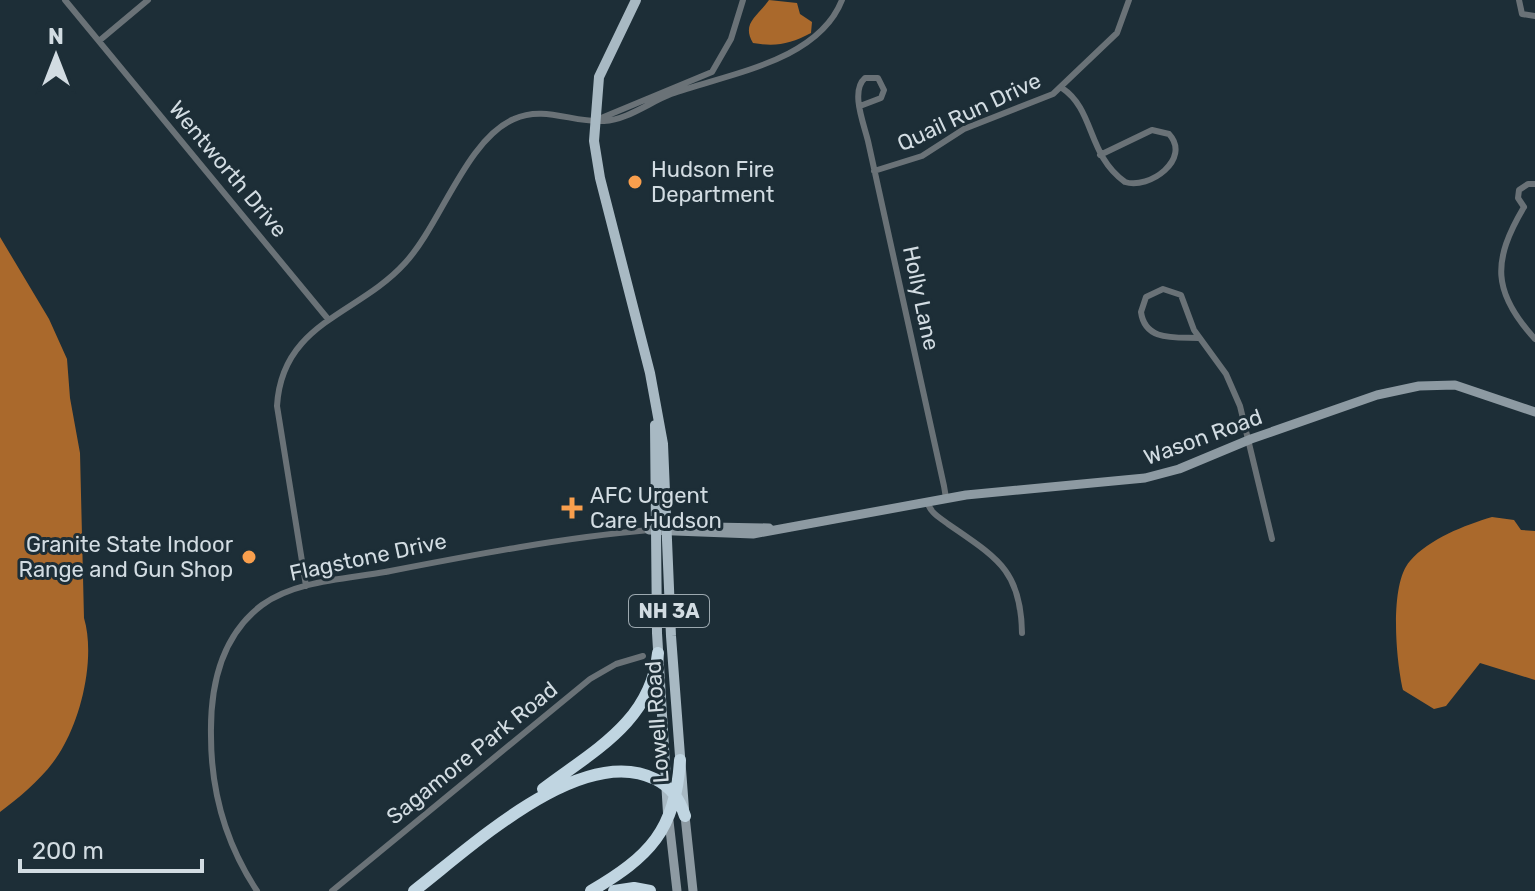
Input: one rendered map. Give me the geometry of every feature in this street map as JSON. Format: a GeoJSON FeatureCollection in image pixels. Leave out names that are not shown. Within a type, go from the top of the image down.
{"type":"FeatureCollection","features":[{"type":"Feature","properties":{"kind":"highway"},"geometry":{"type":"LineString","coordinates":[[414,891],[626,726],[647,694],[658,653]]}},
{"type":"Feature","properties":{"kind":"highway"},"geometry":{"type":"LineString","coordinates":[[591,891],[638,860],[669,821],[676,796],[680,760]]}},
{"type":"Feature","properties":{"kind":"highway"},"geometry":{"type":"LineString","coordinates":[[488,835],[552,792],[587,775],[626,770],[666,786],[676,796],[685,816]]}},
{"type":"Feature","properties":{"kind":"highway"},"geometry":{"type":"LineString","coordinates":[[614,891],[634,888],[650,891]]}},
{"type":"Feature","properties":{"kind":"main road","name":"Lowell Road"},"geometry":{"type":"LineString","coordinates":[[636,0],[605,61],[594,121],[600,178],[656,407],[664,457],[685,816]]}},
{"type":"Feature","properties":{"kind":"main road","name":"Lowell Road"},"geometry":{"type":"LineString","coordinates":[[656,407],[653,530],[669,821]]}},
{"type":"Feature","properties":{"kind":"street","name":"Wentworth Drive"},"geometry":{"type":"LineString","coordinates":[[65,0],[328,319]]}},
{"type":"Feature","properties":{"kind":"street"},"geometry":{"type":"LineString","coordinates":[[99,41],[148,0]]}},
{"type":"Feature","properties":{"kind":"street"},"geometry":{"type":"LineString","coordinates":[[594,121],[699,80],[718,65],[743,0]]}},
{"type":"Feature","properties":{"kind":"street"},"geometry":{"type":"LineString","coordinates":[[306,586],[278,419],[278,392],[292,352],[328,319],[375,289],[407,261],[484,142],[502,125],[537,113],[594,121],[615,119],[668,95],[789,53],[807,42],[838,10],[842,0]]}},
{"type":"Feature","properties":{"kind":"street","name":"Quail Run Drive"},"geometry":{"type":"LineString","coordinates":[[874,171],[922,156],[964,129],[1034,104],[1062,88],[1117,33],[1129,0]]}},
{"type":"Feature","properties":{"kind":"street"},"geometry":{"type":"LineString","coordinates":[[1519,0],[1522,14],[1535,16]]}},
{"type":"Feature","properties":{"kind":"street"},"geometry":{"type":"LineString","coordinates":[[718,65],[722,78]]}},
{"type":"Feature","properties":{"kind":"street"},"geometry":{"type":"LineString","coordinates":[[869,76],[878,78],[884,90],[881,98],[860,106],[859,84],[869,76]]}},
{"type":"Feature","properties":{"kind":"street"},"geometry":{"type":"LineString","coordinates":[[1062,88],[1082,108],[1100,155],[1121,179],[1137,184],[1170,165],[1176,148],[1169,134],[1155,130],[1100,155]]}},
{"type":"Feature","properties":{"kind":"street","name":"Holly Lane"},"geometry":{"type":"LineString","coordinates":[[860,106],[946,498]]}},
{"type":"Feature","properties":{"kind":"street"},"geometry":{"type":"LineString","coordinates":[[1534,208],[1524,207],[1519,201],[1519,190],[1528,184],[1535,184]]}},
{"type":"Feature","properties":{"kind":"street"},"geometry":{"type":"LineString","coordinates":[[1524,207],[1504,245],[1501,278],[1509,307],[1535,339]]}},
{"type":"Feature","properties":{"kind":"street"},"geometry":{"type":"LineString","coordinates":[[1199,338],[1160,336],[1149,330],[1141,312],[1146,297],[1163,289],[1178,292],[1187,304],[1199,338],[1226,374],[1251,439],[1272,539]]}},
{"type":"Feature","properties":{"kind":"street","name":"Wason Road"},"geometry":{"type":"LineString","coordinates":[[653,530],[753,534],[946,498],[1019,488],[1145,478],[1179,469],[1251,439],[1377,395],[1433,385],[1469,389],[1535,412]]}},
{"type":"Feature","properties":{"kind":"street"},"geometry":{"type":"LineString","coordinates":[[927,501],[933,513],[994,556],[1008,570],[1022,603],[1022,633]]}},
{"type":"Feature","properties":{"kind":"street","name":"Flagstone Drive"},"geometry":{"type":"LineString","coordinates":[[257,891],[233,849],[217,800],[211,747],[213,697],[220,663],[240,627],[266,603],[306,586],[508,547],[653,530]]}},
{"type":"Feature","properties":{"kind":"street","name":"Sagamore Park Road"},"geometry":{"type":"LineString","coordinates":[[332,891],[590,679],[616,664],[643,656]]}},
{"type":"Feature","properties":{"kind":"street","name":"Lowell Road"},"geometry":{"type":"LineString","coordinates":[[685,816],[693,891]]}},
{"type":"Feature","properties":{"kind":"street","name":"Lowell Road"},"geometry":{"type":"LineString","coordinates":[[669,821],[677,891]]}},
{"type":"Feature","properties":{"kind":"shaded area"},"geometry":{"type":"Polygon","coordinates":[[[769,0],[797,3],[800,14],[812,22],[811,33],[783,44],[753,43],[750,25],[769,0]]]}},
{"type":"Feature","properties":{"kind":"shaded area"},"geometry":{"type":"Polygon","coordinates":[[[0,237],[49,319],[67,359],[80,453],[88,665],[82,700],[64,745],[44,773],[0,812],[0,237]]]}},
{"type":"Feature","properties":{"kind":"shaded area"},"geometry":{"type":"Polygon","coordinates":[[[1492,517],[1514,520],[1521,530],[1535,531],[1535,680],[1480,663],[1446,706],[1434,709],[1403,690],[1396,623],[1403,572],[1418,553],[1437,540],[1492,517]]]}},
{"type":"Feature","properties":{"kind":"place","name":"Hudson Fire Department"},"geometry":{"type":"Point","coordinates":[635,182]}},
{"type":"Feature","properties":{"kind":"place","name":"AFC Urgent Care Hudson"},"geometry":{"type":"Point","coordinates":[572,508]}},
{"type":"Feature","properties":{"kind":"place","name":"Granite State Indoor Range and Gun Shop"},"geometry":{"type":"Point","coordinates":[249,557]}}]}
